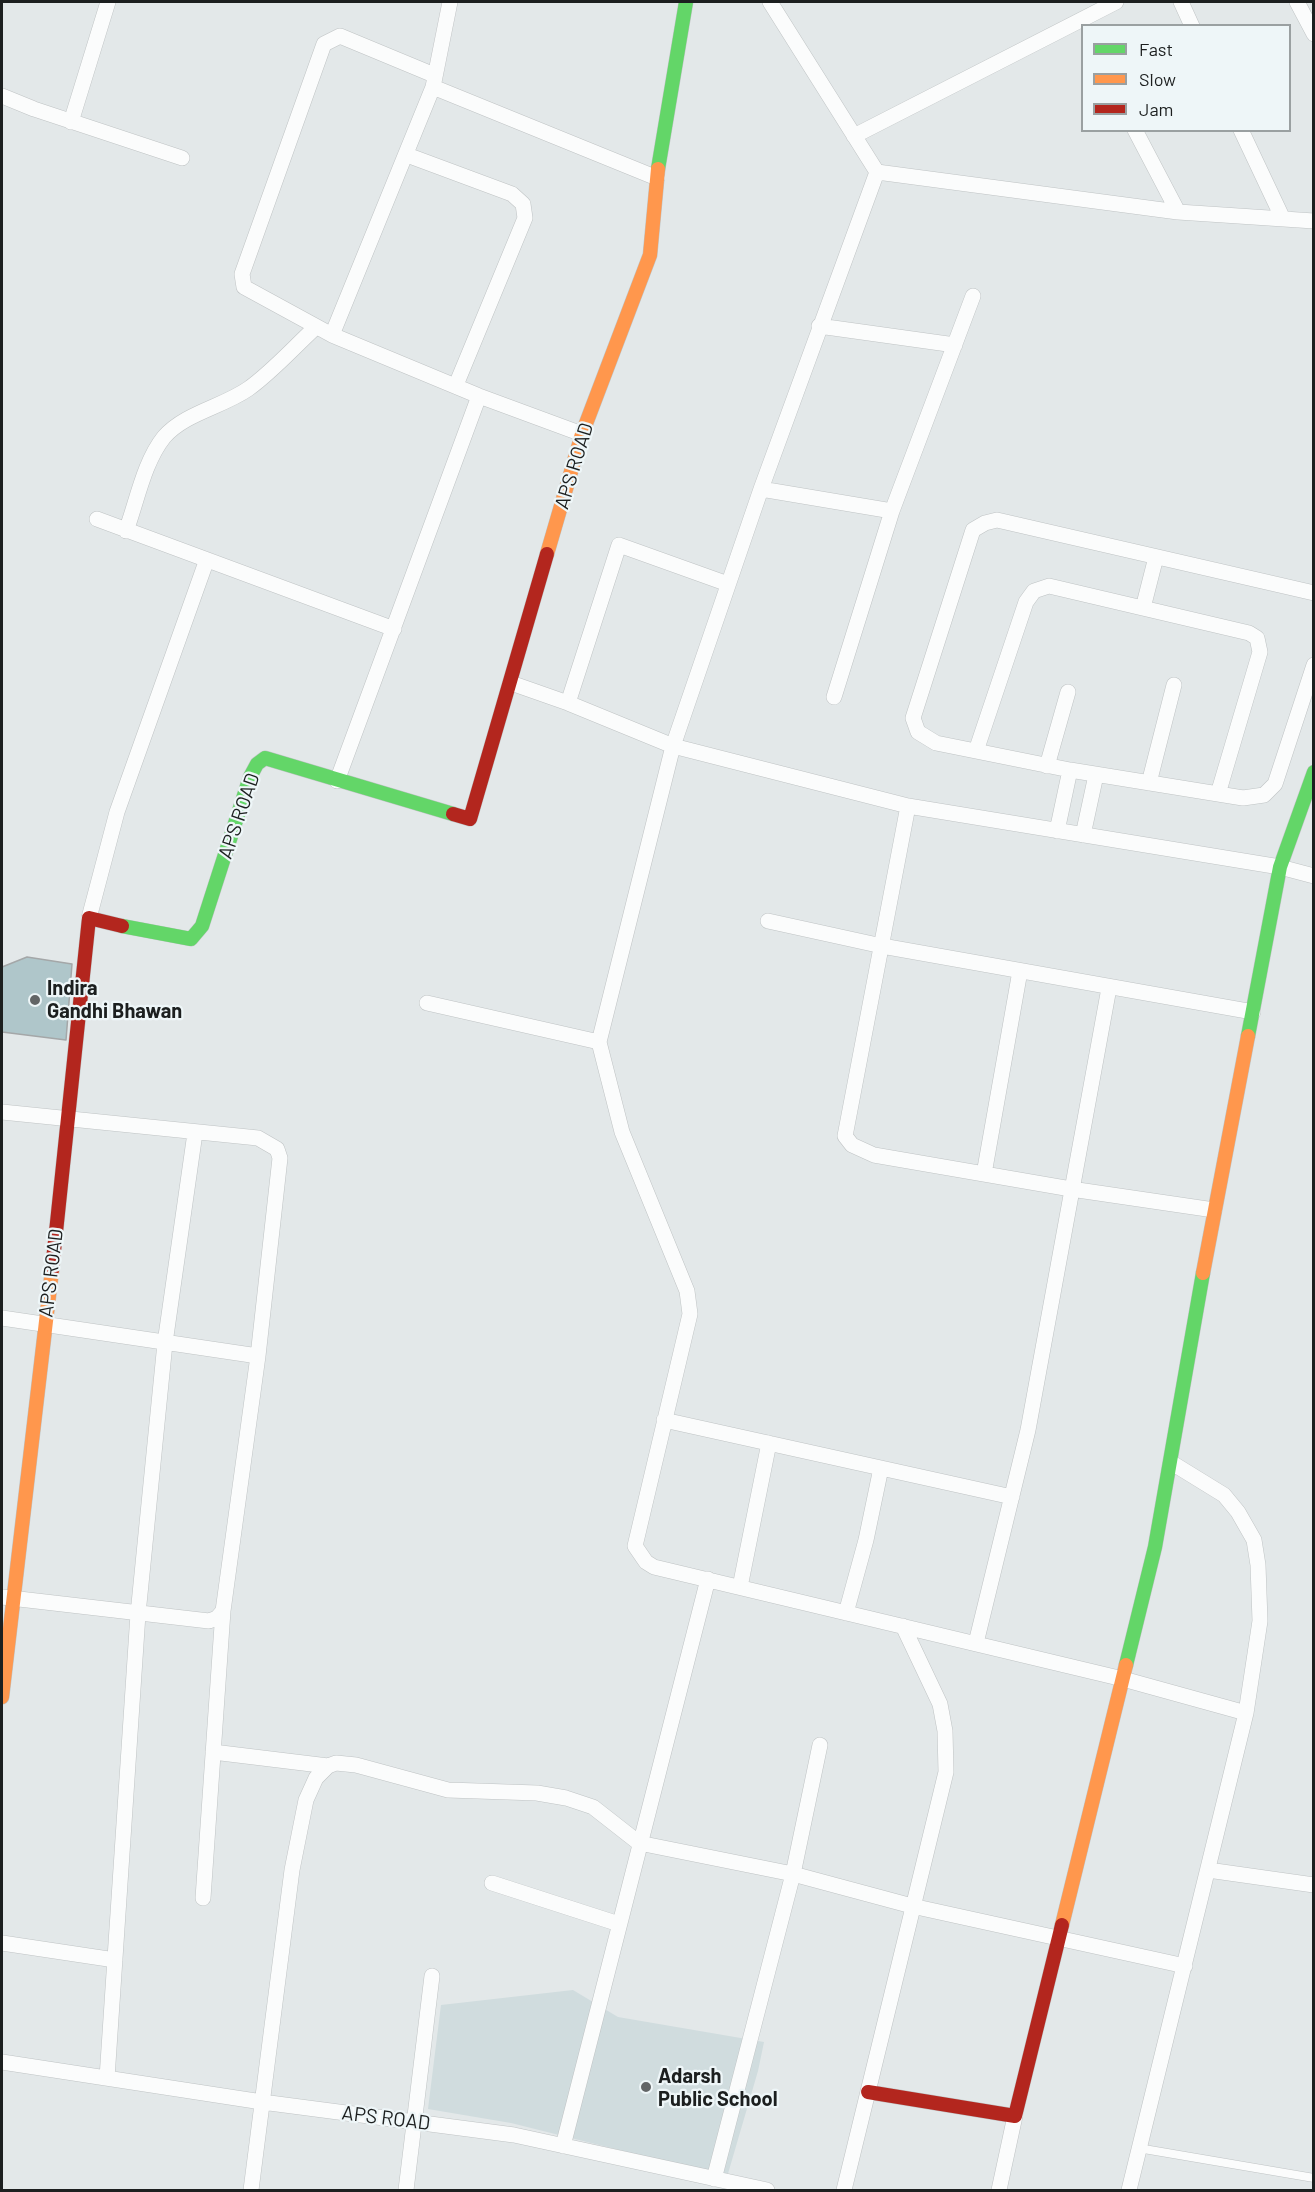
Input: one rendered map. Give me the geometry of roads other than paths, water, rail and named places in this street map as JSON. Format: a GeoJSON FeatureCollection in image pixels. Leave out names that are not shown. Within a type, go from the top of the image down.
{"type":"FeatureCollection","features":[{"type":"Feature","properties":{"kind":"street"},"geometry":{"type":"LineString","coordinates":[[71,122],[108,2]]}},
{"type":"Feature","properties":{"kind":"street"},"geometry":{"type":"LineString","coordinates":[[332,335],[407,154],[434,81],[450,2]]}},
{"type":"Feature","properties":{"kind":"street","name":"APS ROAD"},"geometry":{"type":"LineString","coordinates":[[2,1697],[6,1597],[45,1325],[69,1120],[89,918],[180,939],[191,939],[202,926],[257,764],[265,758],[470,819],[582,434],[650,255],[657,178],[686,2]]}},
{"type":"Feature","properties":{"kind":"street"},"geometry":{"type":"LineString","coordinates":[[770,2],[877,172],[1178,212],[1314,221]]}},
{"type":"Feature","properties":{"kind":"street"},"geometry":{"type":"LineString","coordinates":[[1084,24],[1116,2]]}},
{"type":"Feature","properties":{"kind":"street"},"geometry":{"type":"LineString","coordinates":[[1181,2],[1191,24]]}},
{"type":"Feature","properties":{"kind":"street"},"geometry":{"type":"LineString","coordinates":[[1305,7],[1314,34]]}},
{"type":"Feature","properties":{"kind":"street"},"geometry":{"type":"LineString","coordinates":[[854,136],[1080,27]]}},
{"type":"Feature","properties":{"kind":"street"},"geometry":{"type":"LineString","coordinates":[[582,434],[479,396],[332,335],[244,287],[242,274],[317,56],[324,44],[340,36],[434,81],[657,178]]}},
{"type":"Feature","properties":{"kind":"street"},"geometry":{"type":"LineString","coordinates":[[2,96],[71,122],[182,158]]}},
{"type":"Feature","properties":{"kind":"street"},"geometry":{"type":"LineString","coordinates":[[1136,132],[1178,212]]}},
{"type":"Feature","properties":{"kind":"street"},"geometry":{"type":"LineString","coordinates":[[1243,132],[1283,219]]}},
{"type":"Feature","properties":{"kind":"street"},"geometry":{"type":"LineString","coordinates":[[407,154],[512,194],[523,204],[525,218],[456,385]]}},
{"type":"Feature","properties":{"kind":"street"},"geometry":{"type":"LineString","coordinates":[[877,172],[760,489],[673,746],[599,1042],[622,1132],[687,1291],[690,1314],[635,1546],[646,1562],[654,1567],[1123,1679],[1246,1713]]}},
{"type":"Feature","properties":{"kind":"street"},"geometry":{"type":"LineString","coordinates":[[834,697],[892,511],[973,296]]}},
{"type":"Feature","properties":{"kind":"street"},"geometry":{"type":"LineString","coordinates":[[819,326],[955,345]]}},
{"type":"Feature","properties":{"kind":"street"},"geometry":{"type":"LineString","coordinates":[[126,531],[154,454],[165,437],[179,424],[232,399],[250,387],[316,327]]}},
{"type":"Feature","properties":{"kind":"street"},"geometry":{"type":"LineString","coordinates":[[337,781],[479,396]]}},
{"type":"Feature","properties":{"kind":"street"},"geometry":{"type":"LineString","coordinates":[[760,489],[892,511]]}},
{"type":"Feature","properties":{"kind":"street"},"geometry":{"type":"LineString","coordinates":[[97,519],[206,562],[394,629]]}},
{"type":"Feature","properties":{"kind":"street"},"geometry":{"type":"LineString","coordinates":[[1314,593],[997,520],[973,530],[912,718],[918,732],[936,743],[1096,775],[1243,798],[1264,795],[1275,784],[1309,694],[1314,665]]}},
{"type":"Feature","properties":{"kind":"street"},"geometry":{"type":"LineString","coordinates":[[568,703],[619,545],[728,584]]}},
{"type":"Feature","properties":{"kind":"street"},"geometry":{"type":"LineString","coordinates":[[1143,608],[1156,557]]}},
{"type":"Feature","properties":{"kind":"street"},"geometry":{"type":"LineString","coordinates":[[89,918],[117,812],[206,562]]}},
{"type":"Feature","properties":{"kind":"street"},"geometry":{"type":"LineString","coordinates":[[976,751],[1026,602],[1034,591],[1049,586],[1249,633],[1257,638],[1260,652],[1218,794]]}},
{"type":"Feature","properties":{"kind":"street"},"geometry":{"type":"LineString","coordinates":[[511,682],[673,746],[908,806],[1281,867],[1314,876]]}},
{"type":"Feature","properties":{"kind":"street"},"geometry":{"type":"LineString","coordinates":[[1149,783],[1174,685]]}},
{"type":"Feature","properties":{"kind":"street"},"geometry":{"type":"LineString","coordinates":[[1047,766],[1068,692]]}},
{"type":"Feature","properties":{"kind":"street"},"geometry":{"type":"LineString","coordinates":[[1057,831],[1070,770]]}},
{"type":"Feature","properties":{"kind":"street"},"geometry":{"type":"LineString","coordinates":[[999,2190],[1015,2116],[1123,1679],[1172,1463],[1214,1210],[1281,867],[1314,771]]}},
{"type":"Feature","properties":{"kind":"street"},"geometry":{"type":"LineString","coordinates":[[1083,835],[1096,775]]}},
{"type":"Feature","properties":{"kind":"street"},"geometry":{"type":"LineString","coordinates":[[908,806],[845,1136],[852,1145],[874,1155],[1071,1189],[1214,1210]]}},
{"type":"Feature","properties":{"kind":"street"},"geometry":{"type":"LineString","coordinates":[[768,921],[882,946],[1253,1012]]}},
{"type":"Feature","properties":{"kind":"street"},"geometry":{"type":"LineString","coordinates":[[984,1174],[1020,971]]}},
{"type":"Feature","properties":{"kind":"street"},"geometry":{"type":"LineString","coordinates":[[976,1644],[1028,1430],[1109,988]]}},
{"type":"Feature","properties":{"kind":"street"},"geometry":{"type":"LineString","coordinates":[[427,1003],[599,1042]]}},
{"type":"Feature","properties":{"kind":"street"},"geometry":{"type":"LineString","coordinates":[[2,1112],[258,1138],[277,1149],[280,1158],[258,1356],[222,1611],[203,1898]]}},
{"type":"Feature","properties":{"kind":"street"},"geometry":{"type":"LineString","coordinates":[[107,2078],[138,1614],[165,1343],[195,1133]]}},
{"type":"Feature","properties":{"kind":"street"},"geometry":{"type":"LineString","coordinates":[[2,1318],[258,1356]]}},
{"type":"Feature","properties":{"kind":"street"},"geometry":{"type":"LineString","coordinates":[[664,1420],[1012,1497]]}},
{"type":"Feature","properties":{"kind":"street"},"geometry":{"type":"LineString","coordinates":[[740,1587],[769,1443]]}},
{"type":"Feature","properties":{"kind":"street"},"geometry":{"type":"LineString","coordinates":[[1129,2190],[1246,1713],[1260,1621],[1254,1540],[1238,1512],[1224,1495],[1172,1463]]}},
{"type":"Feature","properties":{"kind":"street"},"geometry":{"type":"LineString","coordinates":[[846,1612],[866,1540],[881,1468]]}},
{"type":"Feature","properties":{"kind":"street"},"geometry":{"type":"LineString","coordinates":[[563,2146],[708,1579]]}},
{"type":"Feature","properties":{"kind":"street"},"geometry":{"type":"LineString","coordinates":[[6,1597],[208,1621],[217,1618],[222,1611]]}},
{"type":"Feature","properties":{"kind":"street"},"geometry":{"type":"LineString","coordinates":[[844,2190],[946,1772],[945,1731],[940,1704],[903,1626]]}},
{"type":"Feature","properties":{"kind":"street"},"geometry":{"type":"LineString","coordinates":[[714,2179],[793,1874],[820,1745]]}},
{"type":"Feature","properties":{"kind":"street"},"geometry":{"type":"LineString","coordinates":[[213,1752],[328,1766]]}},
{"type":"Feature","properties":{"kind":"street"},"geometry":{"type":"LineString","coordinates":[[250,2190],[292,1870],[306,1800],[316,1778],[328,1766],[336,1763],[356,1765],[448,1790],[537,1793],[566,1798],[593,1807],[639,1843],[793,1874],[1060,1940],[1185,1966]]}},
{"type":"Feature","properties":{"kind":"street"},"geometry":{"type":"LineString","coordinates":[[1208,1870],[1314,1885]]}},
{"type":"Feature","properties":{"kind":"street"},"geometry":{"type":"LineString","coordinates":[[492,1883],[619,1924]]}},
{"type":"Feature","properties":{"kind":"street"},"geometry":{"type":"LineString","coordinates":[[2,1943],[115,1960]]}},
{"type":"Feature","properties":{"kind":"street"},"geometry":{"type":"LineString","coordinates":[[406,2190],[432,1976]]}},
{"type":"Feature","properties":{"kind":"street","name":"APS ROAD"},"geometry":{"type":"LineString","coordinates":[[2,2062],[262,2102],[514,2135],[767,2190]]}},
{"type":"Feature","properties":{"kind":"street"},"geometry":{"type":"LineString","coordinates":[[868,2092],[1015,2116]]}},
{"type":"Feature","properties":{"kind":"lane"},"geometry":{"type":"LineString","coordinates":[[1138,2148],[1314,2178]]}},
{"type":"Feature","properties":{"kind":"place","name":"Indira Gandhi Bhawan"},"geometry":{"type":"Point","coordinates":[35,1000]}},
{"type":"Feature","properties":{"kind":"place","name":"Adarsh Public School"},"geometry":{"type":"Point","coordinates":[646,2087]}}]}
